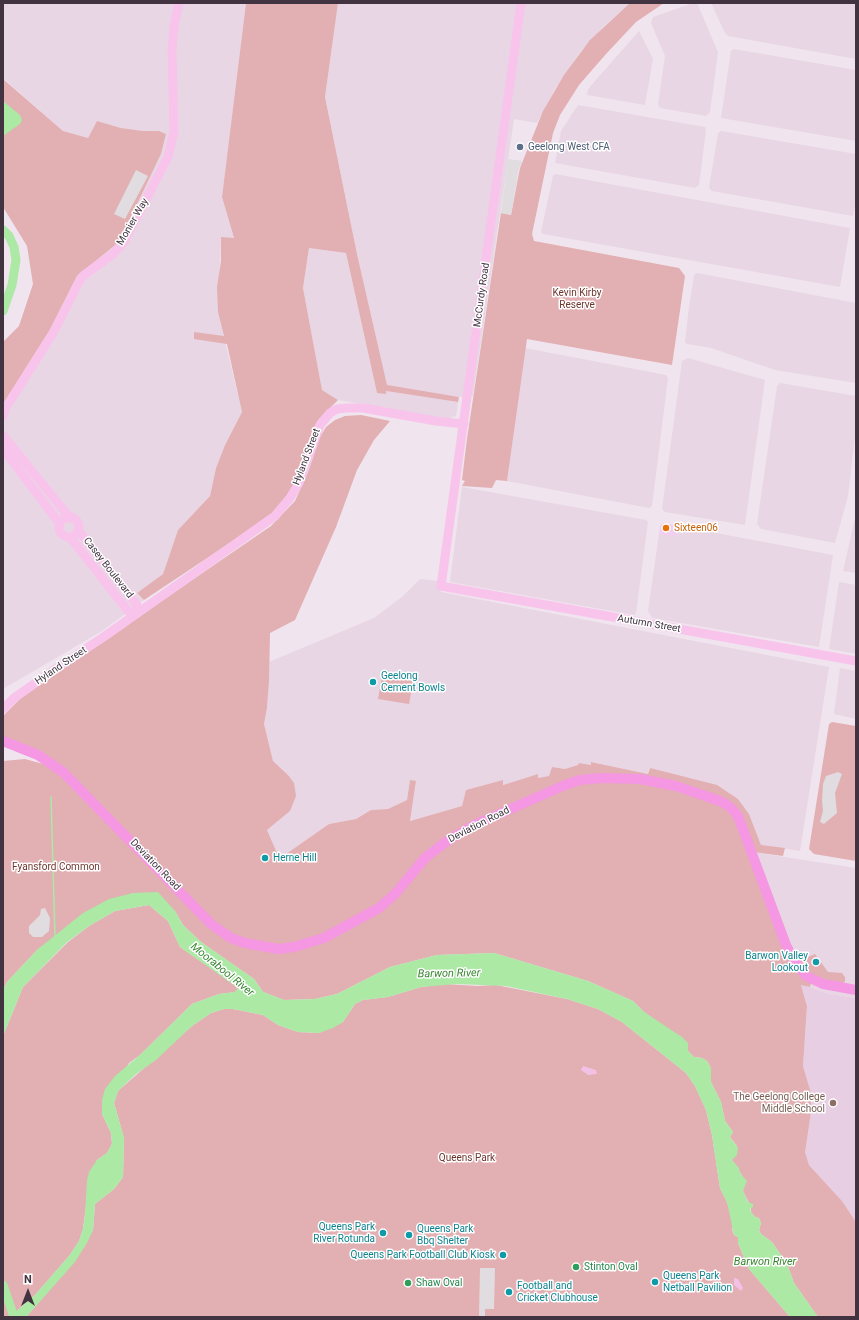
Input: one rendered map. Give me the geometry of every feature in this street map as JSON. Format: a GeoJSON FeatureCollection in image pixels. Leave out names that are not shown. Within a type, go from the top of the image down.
{"type":"FeatureCollection","features":[{"type":"Feature","properties":{"kind":"main road","name":"Deviation Road"},"geometry":{"type":"LineString","coordinates":[[3,741],[38,755],[64,772],[211,924],[231,938],[244,943],[278,949],[294,947],[324,938],[379,908],[394,894],[425,858],[447,841],[474,825],[565,785],[580,780],[601,778],[640,779],[676,786],[709,796],[730,806],[744,828],[786,945],[795,962],[806,976],[815,981],[851,989]]}},
{"type":"Feature","properties":{"kind":"main road","name":"Deviation Road"},"geometry":{"type":"LineString","coordinates":[[3,748],[50,763]]}},
{"type":"Feature","properties":{"kind":"street","name":"Monier Way"},"geometry":{"type":"LineString","coordinates":[[4,412],[53,333],[78,282],[83,276],[113,254],[124,242],[168,157],[174,132],[172,48],[174,27],[179,3]]}},
{"type":"Feature","properties":{"kind":"street","name":"McCurdy Road"},"geometry":{"type":"LineString","coordinates":[[441,586],[521,3]]}},
{"type":"Feature","properties":{"kind":"street","name":"Hyland Street"},"geometry":{"type":"LineString","coordinates":[[3,709],[18,695],[105,636],[134,610],[256,530],[283,507],[303,474],[320,424],[337,409],[363,408],[436,421],[464,424]]}},
{"type":"Feature","properties":{"kind":"street"},"geometry":{"type":"LineString","coordinates":[[3,435],[70,518],[78,522],[78,530],[74,536],[70,537],[62,534],[60,524],[3,449]]}},
{"type":"Feature","properties":{"kind":"street"},"geometry":{"type":"LineString","coordinates":[[60,524],[64,519],[70,518]]}},
{"type":"Feature","properties":{"kind":"street","name":"Casey Boulevard"},"geometry":{"type":"LineString","coordinates":[[78,530],[134,610]]}},
{"type":"Feature","properties":{"kind":"street","name":"Casey Boulevard"},"geometry":{"type":"LineString","coordinates":[[70,537],[134,610]]}},
{"type":"Feature","properties":{"kind":"street","name":"Hyland Street"},"geometry":{"type":"LineString","coordinates":[[3,700],[134,610],[192,568],[217,556]]}},
{"type":"Feature","properties":{"kind":"street","name":"Autumn Street"},"geometry":{"type":"LineString","coordinates":[[441,586],[856,662]]}},
{"type":"Feature","properties":{"kind":"shaded area"},"geometry":{"type":"Polygon","coordinates":[[[3,3],[246,3],[222,197],[234,239],[221,237],[218,312],[242,412],[225,445],[216,468],[210,496],[178,530],[163,574],[137,593],[144,600],[102,631],[3,689],[3,405],[50,330],[77,276],[119,242],[161,154],[166,134],[159,131],[143,131],[121,128],[97,121],[88,138],[63,131],[3,78],[3,3]]]}},
{"type":"Feature","properties":{"kind":"shaded area"},"geometry":{"type":"Polygon","coordinates":[[[338,3],[630,3],[603,27],[581,51],[555,89],[537,123],[514,119],[473,396],[459,397],[387,386],[357,254],[325,97],[338,3]]]}},
{"type":"Feature","properties":{"kind":"shaded area"},"geometry":{"type":"Polygon","coordinates":[[[693,3],[697,3],[718,52],[710,112],[706,116],[660,108],[658,104],[665,56],[651,23],[653,17],[693,3]]]}},
{"type":"Feature","properties":{"kind":"shaded area"},"geometry":{"type":"Polygon","coordinates":[[[711,3],[856,3],[856,59],[728,36],[725,33],[711,3]]]}},
{"type":"Feature","properties":{"kind":"shaded area"},"geometry":{"type":"Polygon","coordinates":[[[639,31],[653,59],[645,105],[587,95],[588,89],[639,31]]]}},
{"type":"Feature","properties":{"kind":"shaded area"},"geometry":{"type":"Polygon","coordinates":[[[734,49],[856,70],[856,141],[721,118],[731,51],[734,49]]]}},
{"type":"Feature","properties":{"kind":"shaded area"},"geometry":{"type":"Polygon","coordinates":[[[578,105],[705,127],[706,130],[699,185],[695,188],[555,163],[561,131],[578,105]]]}},
{"type":"Feature","properties":{"kind":"shaded area"},"geometry":{"type":"Polygon","coordinates":[[[721,131],[856,154],[856,200],[853,216],[712,191],[709,188],[718,133],[721,131]]]}},
{"type":"Feature","properties":{"kind":"shaded area"},"geometry":{"type":"Polygon","coordinates":[[[508,159],[523,161],[519,168],[511,215],[501,213],[508,159]]]}},
{"type":"Feature","properties":{"kind":"shaded area"},"geometry":{"type":"Polygon","coordinates":[[[136,170],[148,176],[125,219],[114,214],[136,170]]]}},
{"type":"Feature","properties":{"kind":"shaded area"},"geometry":{"type":"Polygon","coordinates":[[[555,174],[850,228],[840,287],[543,234],[541,232],[553,176],[555,174]]]}},
{"type":"Feature","properties":{"kind":"shaded area"},"geometry":{"type":"Polygon","coordinates":[[[309,248],[346,253],[377,393],[386,391],[458,402],[456,416],[446,419],[338,400],[322,390],[303,288],[309,248]]]}},
{"type":"Feature","properties":{"kind":"shaded area"},"geometry":{"type":"Polygon","coordinates":[[[697,273],[856,303],[856,383],[775,370],[711,348],[687,344],[685,342],[689,307],[694,275],[697,273]]]}},
{"type":"Feature","properties":{"kind":"shaded area"},"geometry":{"type":"Polygon","coordinates":[[[525,348],[666,375],[668,378],[652,506],[649,508],[507,481],[525,348]]]}},
{"type":"Feature","properties":{"kind":"shaded area"},"geometry":{"type":"Polygon","coordinates":[[[688,358],[765,380],[745,525],[665,512],[662,509],[682,361],[688,358]]]}},
{"type":"Feature","properties":{"kind":"shaded area"},"geometry":{"type":"Polygon","coordinates":[[[780,383],[856,396],[856,428],[848,496],[835,543],[761,529],[757,524],[777,386],[780,383]]]}},
{"type":"Feature","properties":{"kind":"shaded area"},"geometry":{"type":"Polygon","coordinates":[[[462,487],[646,520],[648,522],[636,613],[634,615],[450,582],[462,487]]]}},
{"type":"Feature","properties":{"kind":"shaded area"},"geometry":{"type":"Polygon","coordinates":[[[856,514],[856,573],[843,571],[856,514]]]}},
{"type":"Feature","properties":{"kind":"shaded area"},"geometry":{"type":"Polygon","coordinates":[[[664,523],[679,526],[677,537],[659,534],[660,526],[664,523]]]}},
{"type":"Feature","properties":{"kind":"shaded area"},"geometry":{"type":"Polygon","coordinates":[[[679,526],[833,555],[819,647],[652,618],[648,611],[659,534],[677,536],[679,526]]]}},
{"type":"Feature","properties":{"kind":"shaded area"},"geometry":{"type":"Polygon","coordinates":[[[420,579],[438,581],[441,592],[829,667],[800,851],[761,845],[749,814],[738,799],[649,768],[648,774],[592,762],[591,765],[579,763],[578,765],[565,769],[552,767],[549,776],[538,778],[538,774],[502,785],[503,780],[466,790],[462,806],[410,821],[416,782],[410,780],[407,800],[388,809],[371,810],[356,819],[329,824],[286,854],[277,853],[267,830],[290,811],[288,775],[273,761],[264,724],[267,708],[269,662],[374,618],[402,597],[420,579]]]}},
{"type":"Feature","properties":{"kind":"shaded area"},"geometry":{"type":"Polygon","coordinates":[[[839,582],[856,585],[856,654],[829,649],[839,582]]]}},
{"type":"Feature","properties":{"kind":"shaded area"},"geometry":{"type":"Polygon","coordinates":[[[840,668],[856,671],[856,719],[834,714],[840,668]]]}},
{"type":"Feature","properties":{"kind":"shaded area"},"geometry":{"type":"Polygon","coordinates":[[[838,772],[842,774],[835,793],[837,813],[824,824],[820,822],[823,811],[823,784],[826,776],[838,772]]]}},
{"type":"Feature","properties":{"kind":"shaded area"},"geometry":{"type":"Polygon","coordinates":[[[752,852],[856,868],[856,998],[829,994],[810,987],[812,979],[799,968],[752,852]]]}},
{"type":"Feature","properties":{"kind":"shaded area"},"geometry":{"type":"Polygon","coordinates":[[[45,908],[50,918],[49,931],[42,937],[33,937],[29,933],[29,926],[40,915],[41,909],[45,908]]]}},
{"type":"Feature","properties":{"kind":"shaded area","name":"The Geelong College Middle School"},"geometry":{"type":"Polygon","coordinates":[[[801,984],[829,994],[856,998],[856,1222],[842,1201],[809,1165],[804,1152],[811,1112],[811,1093],[803,1066],[807,1006],[801,984]]]}},
{"type":"Feature","properties":{"kind":"shaded area"},"geometry":{"type":"Polygon","coordinates":[[[480,1268],[495,1268],[494,1309],[485,1309],[485,1317],[479,1317],[480,1268]]]}},
{"type":"Feature","properties":{"kind":"green space"},"geometry":{"type":"Polygon","coordinates":[[[246,3],[338,3],[325,97],[357,254],[387,385],[459,397],[458,402],[386,391],[386,394],[377,393],[346,253],[309,248],[303,288],[322,390],[338,400],[319,419],[313,429],[296,484],[272,515],[144,600],[137,593],[163,574],[178,530],[210,496],[216,468],[225,445],[242,412],[227,344],[194,339],[194,332],[224,336],[218,312],[217,287],[221,261],[221,237],[234,238],[222,197],[246,3]]]}},
{"type":"Feature","properties":{"kind":"green space","name":"Kevin Kirby Reserve"},"geometry":{"type":"Polygon","coordinates":[[[630,3],[664,3],[636,22],[606,54],[579,85],[560,115],[553,133],[532,234],[534,241],[679,268],[685,276],[672,365],[527,339],[507,481],[496,480],[492,488],[462,486],[465,481],[462,480],[467,439],[501,213],[511,215],[520,168],[543,111],[564,75],[590,40],[630,3]]]}},
{"type":"Feature","properties":{"kind":"green space"},"geometry":{"type":"Polygon","coordinates":[[[3,79],[63,131],[88,138],[97,121],[121,128],[143,131],[159,131],[166,134],[161,154],[119,242],[77,276],[50,330],[3,405],[3,342],[19,326],[33,284],[27,246],[3,207],[3,79]]]}},
{"type":"Feature","properties":{"kind":"green space","name":"Fyansford Common"},"geometry":{"type":"Polygon","coordinates":[[[361,415],[390,421],[374,440],[357,470],[336,527],[295,620],[270,633],[269,680],[264,724],[273,761],[294,783],[296,796],[290,811],[267,830],[277,853],[286,854],[329,824],[356,819],[371,810],[388,809],[407,800],[410,780],[416,781],[410,821],[462,806],[466,790],[503,780],[503,785],[538,774],[538,778],[549,776],[552,767],[565,769],[578,765],[579,763],[591,765],[591,762],[648,774],[650,768],[717,785],[738,799],[749,814],[761,845],[785,848],[783,856],[753,852],[795,962],[815,954],[828,972],[842,973],[845,977],[845,981],[840,988],[812,979],[810,987],[801,985],[807,1006],[803,1066],[811,1093],[811,1112],[805,1152],[809,1165],[842,1201],[856,1222],[856,1317],[818,1317],[794,1283],[787,1264],[772,1242],[761,1234],[759,1230],[761,1223],[759,1218],[755,1217],[751,1212],[751,1207],[743,1191],[743,1177],[732,1160],[737,1146],[730,1137],[733,1132],[725,1121],[721,1102],[711,1082],[711,1068],[707,1061],[702,1058],[694,1057],[688,1051],[688,1043],[644,1012],[633,1001],[588,981],[494,953],[437,955],[390,967],[337,994],[315,999],[284,1000],[263,992],[254,979],[201,942],[183,925],[175,911],[133,893],[38,949],[7,982],[3,990],[3,761],[25,759],[43,764],[49,763],[3,741],[3,716],[23,696],[271,526],[295,501],[308,472],[320,437],[326,427],[335,420],[345,416],[361,415]]]}},
{"type":"Feature","properties":{"kind":"green space"},"geometry":{"type":"Polygon","coordinates":[[[383,671],[414,676],[409,704],[378,699],[383,671]]]}},
{"type":"Feature","properties":{"kind":"green space"},"geometry":{"type":"Polygon","coordinates":[[[832,722],[856,726],[856,861],[814,854],[809,849],[829,724],[832,722]]]}},
{"type":"Feature","properties":{"kind":"green space"},"geometry":{"type":"Polygon","coordinates":[[[149,905],[168,921],[180,947],[239,988],[235,992],[219,994],[192,1004],[140,1055],[129,1063],[102,1114],[111,1133],[112,1144],[107,1153],[97,1160],[87,1198],[83,1229],[79,1241],[69,1256],[35,1295],[10,1317],[3,1317],[3,1036],[23,987],[68,942],[89,926],[115,911],[149,905]]]}},
{"type":"Feature","properties":{"kind":"green space","name":"Queens Park"},"geometry":{"type":"Polygon","coordinates":[[[445,984],[477,986],[496,985],[567,999],[598,1009],[622,1022],[686,1073],[695,1086],[706,1110],[712,1135],[720,1188],[727,1202],[734,1226],[732,1229],[734,1235],[738,1237],[738,1243],[749,1269],[790,1317],[26,1317],[59,1279],[93,1230],[95,1204],[114,1189],[123,1177],[124,1138],[114,1103],[118,1091],[192,1026],[211,1013],[224,1009],[233,1009],[263,1015],[278,1025],[298,1032],[319,1033],[343,1022],[355,1004],[363,1000],[388,997],[421,987],[445,984]]]}},
{"type":"Feature","properties":{"kind":"sand"},"geometry":{"type":"Polygon","coordinates":[[[583,1066],[596,1070],[597,1074],[588,1075],[581,1070],[583,1066]]]}},
{"type":"Feature","properties":{"kind":"sand"},"geometry":{"type":"Polygon","coordinates":[[[734,1278],[738,1279],[743,1288],[741,1291],[734,1285],[734,1278]]]}},
{"type":"Feature","properties":{"kind":"water"},"geometry":{"type":"Polygon","coordinates":[[[3,101],[20,115],[22,120],[20,124],[3,136],[3,101]]]}},
{"type":"Feature","properties":{"kind":"water","name":"Barwon River"},"geometry":{"type":"Polygon","coordinates":[[[158,892],[175,911],[183,925],[201,942],[254,979],[263,992],[284,1000],[315,999],[337,994],[390,967],[437,955],[494,953],[588,981],[633,1001],[644,1012],[682,1037],[688,1043],[688,1051],[694,1057],[702,1058],[707,1061],[711,1068],[711,1082],[721,1102],[725,1121],[733,1132],[730,1137],[738,1148],[737,1155],[732,1160],[747,1181],[743,1191],[748,1202],[753,1204],[753,1207],[750,1209],[751,1212],[755,1217],[759,1218],[761,1223],[759,1230],[761,1234],[772,1242],[787,1264],[794,1283],[818,1317],[790,1317],[749,1269],[738,1243],[738,1237],[734,1235],[727,1202],[720,1188],[712,1135],[706,1110],[695,1086],[686,1073],[622,1022],[598,1009],[567,999],[506,986],[457,984],[421,987],[388,997],[363,1000],[355,1004],[343,1022],[333,1028],[319,1033],[298,1032],[278,1025],[263,1015],[233,1009],[224,1009],[211,1013],[192,1026],[156,1060],[136,1074],[118,1091],[114,1103],[124,1138],[123,1177],[114,1189],[95,1204],[93,1230],[75,1262],[26,1317],[10,1317],[35,1295],[69,1256],[79,1241],[83,1229],[89,1172],[97,1160],[107,1153],[112,1144],[111,1133],[102,1114],[102,1100],[105,1089],[115,1076],[140,1055],[192,1004],[219,994],[235,992],[238,988],[180,947],[168,921],[149,905],[115,911],[89,926],[67,942],[23,987],[3,1036],[3,990],[7,982],[38,949],[83,913],[109,899],[133,893],[158,892]]]}},
{"type":"Feature","properties":{"kind":"waterway","name":"Moorabool River"},"geometry":{"type":"LineString","coordinates":[[3,230],[9,236],[14,247],[16,260],[12,285],[3,311]]}},
{"type":"Feature","properties":{"kind":"waterway"},"geometry":{"type":"LineString","coordinates":[[51,797],[55,936]]}},
{"type":"Feature","properties":{"kind":"waterway"},"geometry":{"type":"LineString","coordinates":[[3,1285],[14,1317]]}},
{"type":"Feature","properties":{"kind":"place","name":"Geelong West CFA"},"geometry":{"type":"Point","coordinates":[520,147]}},
{"type":"Feature","properties":{"kind":"place","name":"Sixteen06"},"geometry":{"type":"Point","coordinates":[666,528]}},
{"type":"Feature","properties":{"kind":"place","name":"Geelong Cement Bowls"},"geometry":{"type":"Point","coordinates":[373,682]}},
{"type":"Feature","properties":{"kind":"place","name":"Herne Hill"},"geometry":{"type":"Point","coordinates":[265,858]}},
{"type":"Feature","properties":{"kind":"place","name":"Barwon Valley Lookout"},"geometry":{"type":"Point","coordinates":[816,962]}},
{"type":"Feature","properties":{"kind":"place","name":"The Geelong College Middle School"},"geometry":{"type":"Point","coordinates":[833,1103]}},
{"type":"Feature","properties":{"kind":"place","name":"Queens Park River Rotunda"},"geometry":{"type":"Point","coordinates":[383,1233]}},
{"type":"Feature","properties":{"kind":"place","name":"Queens Park Bbq Shelter"},"geometry":{"type":"Point","coordinates":[409,1235]}},
{"type":"Feature","properties":{"kind":"place","name":"Queens Park Football Club Kiosk"},"geometry":{"type":"Point","coordinates":[503,1255]}},
{"type":"Feature","properties":{"kind":"place","name":"Stinton Oval"},"geometry":{"type":"Point","coordinates":[576,1267]}},
{"type":"Feature","properties":{"kind":"place","name":"Queens Park Netball Pavilion"},"geometry":{"type":"Point","coordinates":[655,1282]}},
{"type":"Feature","properties":{"kind":"place","name":"Shaw Oval"},"geometry":{"type":"Point","coordinates":[408,1283]}},
{"type":"Feature","properties":{"kind":"place","name":"Football and Cricket Clubhouse"},"geometry":{"type":"Point","coordinates":[509,1292]}}]}
